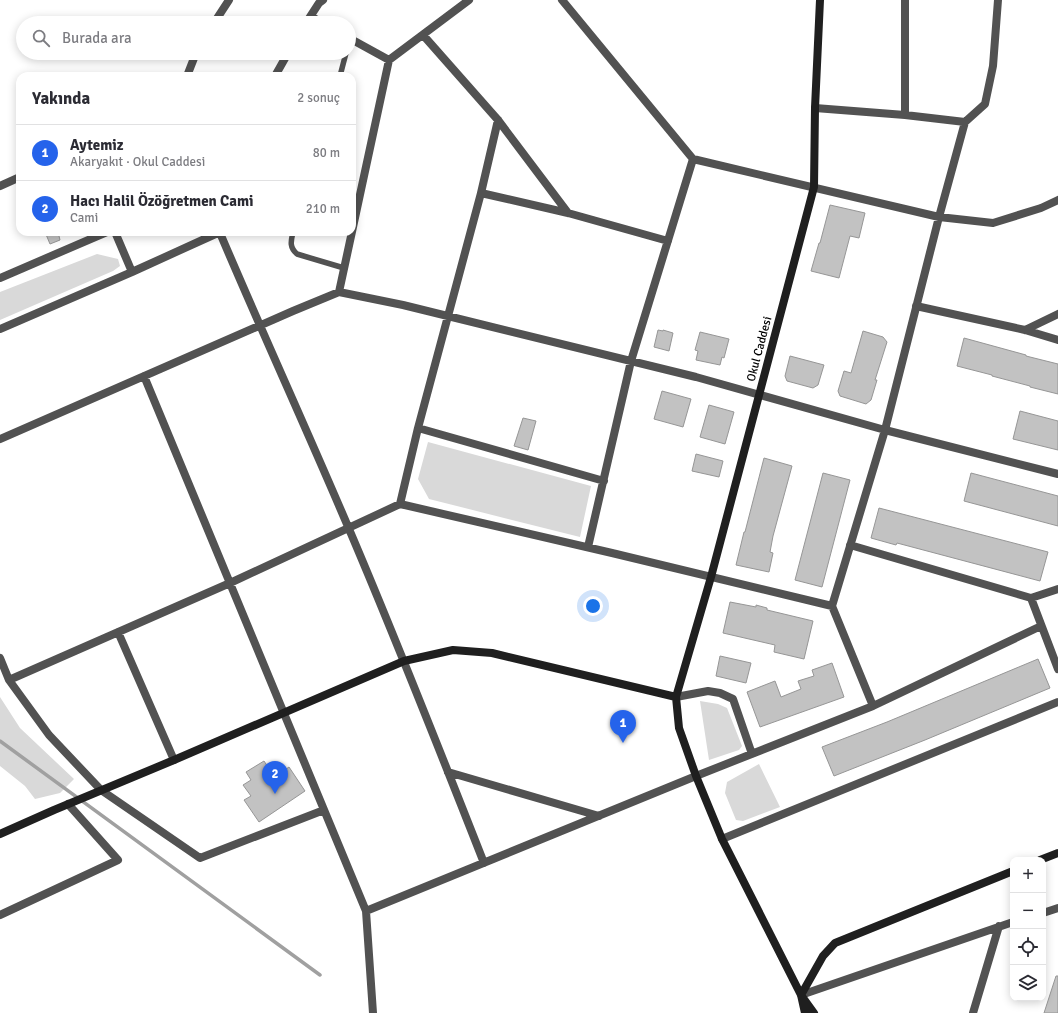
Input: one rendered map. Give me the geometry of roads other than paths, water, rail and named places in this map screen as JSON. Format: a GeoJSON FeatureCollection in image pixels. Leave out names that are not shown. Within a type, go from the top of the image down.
{"type":"FeatureCollection","features":[{"type":"Feature","properties":{"kind":"street"},"geometry":{"type":"LineString","coordinates":[[219,16],[229,0]]}},
{"type":"Feature","properties":{"kind":"street"},"geometry":{"type":"LineString","coordinates":[[311,16],[319,3],[323,0]]}},
{"type":"Feature","properties":{"kind":"street"},"geometry":{"type":"LineString","coordinates":[[356,213],[389,60],[469,0]]}},
{"type":"Feature","properties":{"kind":"street"},"geometry":{"type":"LineString","coordinates":[[562,0],[693,159],[939,217],[993,223],[1041,208],[1058,200]]}},
{"type":"Feature","properties":{"kind":"street","name":"Okul Caddesi"},"geometry":{"type":"LineString","coordinates":[[676,697],[711,577],[814,187],[815,108],[820,0]]}},
{"type":"Feature","properties":{"kind":"street"},"geometry":{"type":"LineString","coordinates":[[905,0],[905,115]]}},
{"type":"Feature","properties":{"kind":"street"},"geometry":{"type":"LineString","coordinates":[[872,706],[832,606],[885,430],[939,217],[965,122],[985,104],[994,66],[998,0]]}},
{"type":"Feature","properties":{"kind":"street"},"geometry":{"type":"LineString","coordinates":[[423,35],[498,120],[568,213]]}},
{"type":"Feature","properties":{"kind":"street"},"geometry":{"type":"LineString","coordinates":[[356,43],[389,60]]}},
{"type":"Feature","properties":{"kind":"street"},"geometry":{"type":"LineString","coordinates":[[188,72],[193,60]]}},
{"type":"Feature","properties":{"kind":"street"},"geometry":{"type":"LineString","coordinates":[[277,72],[284,60]]}},
{"type":"Feature","properties":{"kind":"street"},"geometry":{"type":"LineString","coordinates":[[815,108],[905,115],[965,122]]}},
{"type":"Feature","properties":{"kind":"street"},"geometry":{"type":"LineString","coordinates":[[400,504],[418,428],[481,193],[498,120]]}},
{"type":"Feature","properties":{"kind":"street"},"geometry":{"type":"LineString","coordinates":[[588,547],[631,361],[693,159]]}},
{"type":"Feature","properties":{"kind":"street"},"geometry":{"type":"LineString","coordinates":[[0,186],[16,179]]}},
{"type":"Feature","properties":{"kind":"street"},"geometry":{"type":"LineString","coordinates":[[481,193],[568,213],[668,241]]}},
{"type":"Feature","properties":{"kind":"street"},"geometry":{"type":"LineString","coordinates":[[0,278],[97,236]]}},
{"type":"Feature","properties":{"kind":"street"},"geometry":{"type":"LineString","coordinates":[[117,236],[132,272]]}},
{"type":"Feature","properties":{"kind":"street"},"geometry":{"type":"LineString","coordinates":[[0,329],[212,236]]}},
{"type":"Feature","properties":{"kind":"street"},"geometry":{"type":"LineString","coordinates":[[223,236],[260,326],[349,528],[404,661],[484,863]]}},
{"type":"Feature","properties":{"kind":"street"},"geometry":{"type":"LineString","coordinates":[[339,292],[351,236]]}},
{"type":"Feature","properties":{"kind":"street"},"geometry":{"type":"LineString","coordinates":[[0,439],[339,292],[449,316],[696,377],[885,430],[1058,474]]}},
{"type":"Feature","properties":{"kind":"street"},"geometry":{"type":"LineString","coordinates":[[916,306],[1025,330],[1058,340]]}},
{"type":"Feature","properties":{"kind":"street"},"geometry":{"type":"LineString","coordinates":[[1025,330],[1058,314]]}},
{"type":"Feature","properties":{"kind":"street"},"geometry":{"type":"LineString","coordinates":[[144,376],[366,912],[373,1013]]}},
{"type":"Feature","properties":{"kind":"street"},"geometry":{"type":"LineString","coordinates":[[418,428],[604,481]]}},
{"type":"Feature","properties":{"kind":"street"},"geometry":{"type":"LineString","coordinates":[[9,680],[230,584],[400,504],[588,547],[832,606]]}},
{"type":"Feature","properties":{"kind":"street"},"geometry":{"type":"LineString","coordinates":[[850,545],[1031,598],[1058,589]]}},
{"type":"Feature","properties":{"kind":"street"},"geometry":{"type":"LineString","coordinates":[[1031,598],[1058,669]]}},
{"type":"Feature","properties":{"kind":"street"},"geometry":{"type":"LineString","coordinates":[[366,912],[696,776],[872,706],[1041,626]]}},
{"type":"Feature","properties":{"kind":"street"},"geometry":{"type":"LineString","coordinates":[[118,632],[174,760]]}},
{"type":"Feature","properties":{"kind":"street"},"geometry":{"type":"LineString","coordinates":[[0,834],[404,661],[453,650],[492,653],[676,697],[708,691],[720,694],[733,699],[752,754]]}},
{"type":"Feature","properties":{"kind":"street"},"geometry":{"type":"LineString","coordinates":[[0,658],[9,680],[49,735],[101,790],[200,858],[324,810]]}},
{"type":"Feature","properties":{"kind":"street"},"geometry":{"type":"LineString","coordinates":[[676,697],[679,728],[696,776],[722,839],[801,995],[814,1013]]}},
{"type":"Feature","properties":{"kind":"street"},"geometry":{"type":"LineString","coordinates":[[722,839],[1058,702]]}},
{"type":"Feature","properties":{"kind":"street"},"geometry":{"type":"LineString","coordinates":[[448,772],[599,816]]}},
{"type":"Feature","properties":{"kind":"street"},"geometry":{"type":"LineString","coordinates":[[0,915],[118,860],[68,804]]}},
{"type":"Feature","properties":{"kind":"street"},"geometry":{"type":"LineString","coordinates":[[1046,858],[1058,853]]}},
{"type":"Feature","properties":{"kind":"street"},"geometry":{"type":"LineString","coordinates":[[805,1013],[801,995],[823,956],[835,943],[1010,872]]}},
{"type":"Feature","properties":{"kind":"street"},"geometry":{"type":"LineString","coordinates":[[1046,912],[1058,908]]}},
{"type":"Feature","properties":{"kind":"street"},"geometry":{"type":"LineString","coordinates":[[801,995],[1010,923]]}},
{"type":"Feature","properties":{"kind":"street"},"geometry":{"type":"LineString","coordinates":[[974,1013],[999,926]]}},
{"type":"Feature","properties":{"kind":"lane"},"geometry":{"type":"LineString","coordinates":[[341,72],[344,60]]}},
{"type":"Feature","properties":{"kind":"lane"},"geometry":{"type":"LineString","coordinates":[[292,236],[291,246],[297,254],[344,268]]}},
{"type":"Feature","properties":{"kind":"waterway"},"geometry":{"type":"LineString","coordinates":[[0,741],[320,975]]}},
{"type":"Feature","properties":{"kind":"place","name":"Aytemiz"},"geometry":{"type":"Point","coordinates":[623,743]}},
{"type":"Feature","properties":{"kind":"place","name":"Hacı Halil Özöğretmen Cami"},"geometry":{"type":"Point","coordinates":[275,794]}}]}
